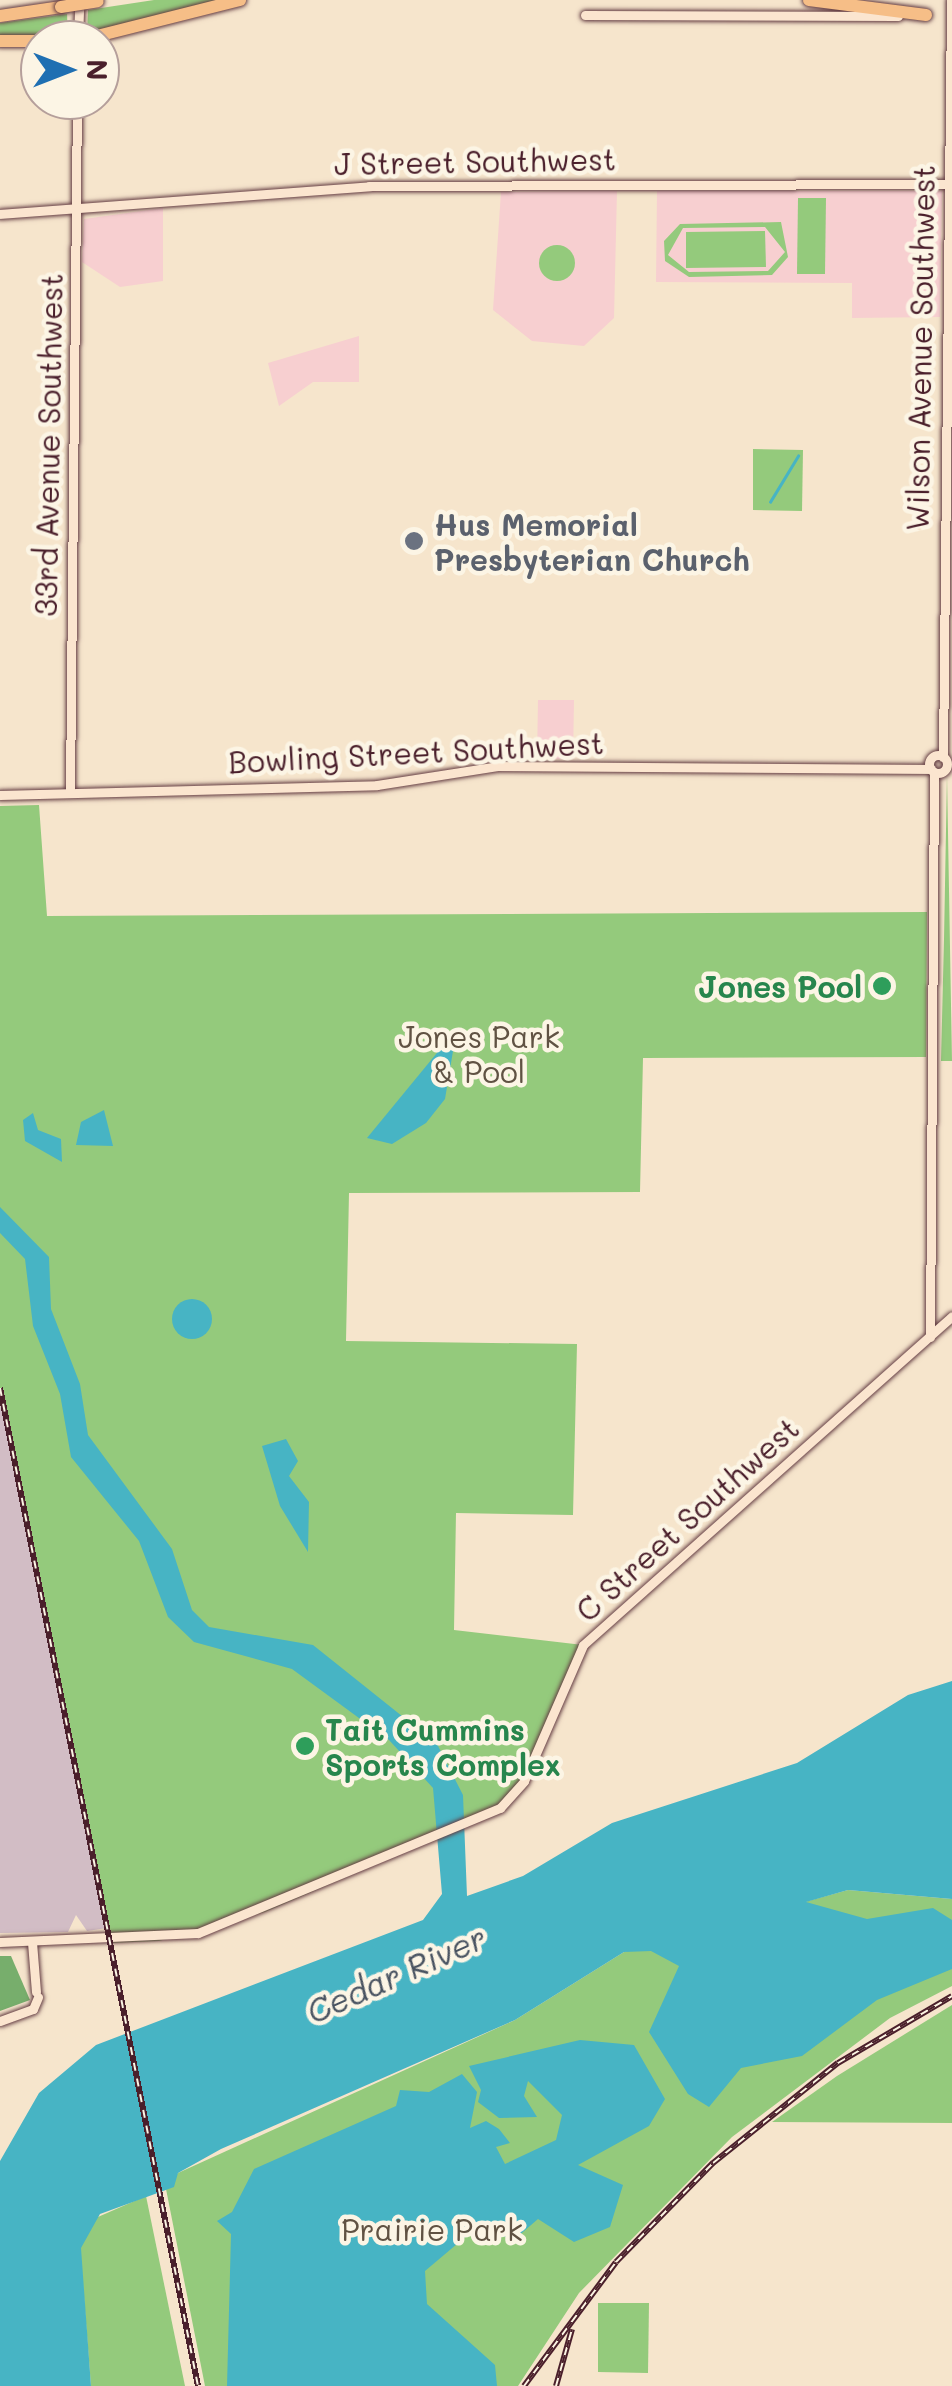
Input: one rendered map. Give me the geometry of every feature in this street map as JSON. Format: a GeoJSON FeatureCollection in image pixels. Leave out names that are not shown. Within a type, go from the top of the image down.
{"type":"FeatureCollection","features":[{"type":"Feature","properties":{"kind":"highway"},"geometry":{"type":"LineString","coordinates":[[120,30],[240,0]]}},
{"type":"Feature","properties":{"kind":"highway"},"geometry":{"type":"LineString","coordinates":[[810,0],[926,15]]}},
{"type":"Feature","properties":{"kind":"highway"},"geometry":{"type":"LineString","coordinates":[[0,16],[103,1]]}},
{"type":"Feature","properties":{"kind":"main road","name":"Wilson Avenue Southwest"},"geometry":{"type":"LineString","coordinates":[[930,1336],[951,3]]}},
{"type":"Feature","properties":{"kind":"main road"},"geometry":{"type":"LineString","coordinates":[[585,14],[951,15]]}},
{"type":"Feature","properties":{"kind":"main road","name":"33rd Avenue Southwest"},"geometry":{"type":"LineString","coordinates":[[70,790],[77,120]]}},
{"type":"Feature","properties":{"kind":"main road","name":"J Street Southwest"},"geometry":{"type":"LineString","coordinates":[[0,214],[75,212],[369,186],[950,184]]}},
{"type":"Feature","properties":{"kind":"main road","name":"Bowling Street Southwest"},"geometry":{"type":"LineString","coordinates":[[0,794],[377,785],[498,766],[941,764]]}},
{"type":"Feature","properties":{"kind":"main road","name":"C Street Southwest"},"geometry":{"type":"LineString","coordinates":[[0,1942],[198,1934],[471,1823],[524,1782],[574,1658],[594,1633],[952,1316]]}},
{"type":"Feature","properties":{"kind":"main road"},"geometry":{"type":"LineString","coordinates":[[0,2021],[30,2011],[37,1994],[32,1942]]}},
{"type":"Feature","properties":{"kind":"shaded area"},"geometry":{"type":"Polygon","coordinates":[[[617,191],[614,318],[584,346],[532,341],[493,310],[501,192],[617,191]]]}},
{"type":"Feature","properties":{"kind":"shaded area"},"geometry":{"type":"Polygon","coordinates":[[[657,191],[942,191],[940,317],[852,318],[852,283],[656,282],[657,191]]]}},
{"type":"Feature","properties":{"kind":"shaded area"},"geometry":{"type":"Polygon","coordinates":[[[163,208],[163,281],[120,287],[82,262],[84,219],[163,208]]]}},
{"type":"Feature","properties":{"kind":"shaded area"},"geometry":{"type":"Polygon","coordinates":[[[359,336],[359,382],[313,382],[279,406],[268,363],[359,336]]]}},
{"type":"Feature","properties":{"kind":"shaded area"},"geometry":{"type":"Polygon","coordinates":[[[538,700],[574,700],[573,759],[537,759],[538,700]]]}},
{"type":"Feature","properties":{"kind":"shaded area"},"geometry":{"type":"Polygon","coordinates":[[[0,1388],[107,1928],[87,1931],[76,1915],[68,1932],[0,1933],[0,1388]]]}},
{"type":"Feature","properties":{"kind":"green space"},"geometry":{"type":"Polygon","coordinates":[[[154,0],[234,0],[120,26],[120,20],[88,20],[88,10],[154,0]]]}},
{"type":"Feature","properties":{"kind":"green space"},"geometry":{"type":"Polygon","coordinates":[[[67,14],[67,20],[22,20],[67,14]]]}},
{"type":"Feature","properties":{"kind":"green space"},"geometry":{"type":"Polygon","coordinates":[[[20,20],[20,38],[0,38],[0,23],[20,20]]]}},
{"type":"Feature","properties":{"kind":"green space"},"geometry":{"type":"Polygon","coordinates":[[[798,198],[826,198],[825,274],[797,274],[798,198]]]}},
{"type":"Feature","properties":{"kind":"green space"},"geometry":{"type":"Polygon","coordinates":[[[781,222],[788,257],[772,275],[689,277],[665,261],[664,241],[680,224],[781,222]],[[765,227],[683,228],[668,255],[689,272],[768,271],[785,252],[765,227]]]}},
{"type":"Feature","properties":{"kind":"green space"},"geometry":{"type":"Polygon","coordinates":[[[765,231],[766,267],[686,268],[686,232],[765,231]]]}},
{"type":"Feature","properties":{"kind":"green space"},"geometry":{"type":"Polygon","coordinates":[[[557,245],[570,250],[575,263],[570,276],[557,281],[544,276],[539,263],[544,250],[557,245]]]}},
{"type":"Feature","properties":{"kind":"green space"},"geometry":{"type":"Polygon","coordinates":[[[753,449],[803,450],[802,511],[753,510],[753,449]]]}},
{"type":"Feature","properties":{"kind":"green space"},"geometry":{"type":"Polygon","coordinates":[[[947,775],[952,1061],[941,1061],[944,939],[947,775]]]}},
{"type":"Feature","properties":{"kind":"green space","name":"Jones Park & Pool"},"geometry":{"type":"Polygon","coordinates":[[[39,805],[47,916],[927,912],[926,1057],[643,1058],[640,1192],[349,1193],[346,1341],[577,1344],[573,1515],[456,1513],[454,1630],[583,1645],[524,1781],[486,1817],[265,1912],[159,1941],[110,1943],[0,1388],[0,806],[39,805]]]}},
{"type":"Feature","properties":{"kind":"green space","name":"Prairie Park"},"geometry":{"type":"Polygon","coordinates":[[[848,1890],[952,1899],[952,1986],[890,2018],[732,2137],[579,2293],[518,2386],[205,2386],[166,2189],[178,2173],[515,2020],[624,1952],[848,1890]]]}},
{"type":"Feature","properties":{"kind":"green space"},"geometry":{"type":"Polygon","coordinates":[[[0,1956],[11,1956],[30,2000],[0,2011],[0,1956]]]}},
{"type":"Feature","properties":{"kind":"green space"},"geometry":{"type":"Polygon","coordinates":[[[952,2005],[952,2123],[772,2122],[837,2076],[952,2005]]]}},
{"type":"Feature","properties":{"kind":"green space"},"geometry":{"type":"Polygon","coordinates":[[[146,2196],[185,2386],[91,2386],[80,2247],[91,2220],[146,2196]]]}},
{"type":"Feature","properties":{"kind":"green space"},"geometry":{"type":"Polygon","coordinates":[[[598,2303],[649,2303],[648,2373],[598,2372],[598,2303]]]}},
{"type":"Feature","properties":{"kind":"water"},"geometry":{"type":"Polygon","coordinates":[[[454,1045],[445,1099],[426,1123],[392,1144],[367,1138],[441,1048],[454,1045]]]}},
{"type":"Feature","properties":{"kind":"water"},"geometry":{"type":"Polygon","coordinates":[[[104,1110],[113,1146],[76,1145],[81,1122],[104,1110]]]}},
{"type":"Feature","properties":{"kind":"water"},"geometry":{"type":"Polygon","coordinates":[[[33,1113],[38,1130],[61,1139],[62,1162],[25,1141],[23,1120],[33,1113]]]}},
{"type":"Feature","properties":{"kind":"water","name":"Cedar River"},"geometry":{"type":"Polygon","coordinates":[[[0,1207],[49,1257],[51,1309],[80,1384],[88,1435],[172,1549],[192,1610],[209,1627],[313,1645],[437,1744],[463,1795],[467,1896],[523,1876],[612,1823],[797,1763],[908,1695],[952,1681],[952,1899],[848,1890],[806,1902],[867,1919],[933,1908],[952,1920],[952,1969],[877,2000],[802,2056],[741,2068],[709,2107],[688,2094],[649,2032],[679,1966],[651,1951],[624,1952],[515,2020],[221,2149],[178,2173],[174,2187],[100,2214],[81,2248],[91,2386],[0,2386],[0,2161],[39,2093],[96,2045],[423,1920],[442,1894],[433,1788],[389,1740],[292,1669],[194,1642],[168,1617],[139,1541],[71,1457],[60,1394],[33,1326],[25,1259],[0,1233],[0,1207]]]}},
{"type":"Feature","properties":{"kind":"water"},"geometry":{"type":"Polygon","coordinates":[[[192,1299],[206,1305],[212,1319],[206,1333],[192,1339],[178,1333],[172,1319],[178,1305],[192,1299]]]}},
{"type":"Feature","properties":{"kind":"water"},"geometry":{"type":"Polygon","coordinates":[[[286,1439],[298,1461],[289,1476],[309,1502],[308,1552],[280,1506],[262,1446],[286,1439]]]}},
{"type":"Feature","properties":{"kind":"water"},"geometry":{"type":"Polygon","coordinates":[[[580,2040],[634,2045],[665,2099],[649,2126],[578,2165],[623,2185],[610,2227],[574,2242],[538,2219],[516,2238],[470,2233],[425,2271],[427,2304],[495,2365],[497,2386],[227,2386],[231,2234],[217,2221],[232,2212],[254,2169],[396,2106],[400,2090],[429,2092],[462,2074],[477,2092],[470,2128],[486,2121],[499,2129],[510,2143],[496,2147],[505,2164],[556,2140],[562,2115],[528,2081],[524,2096],[537,2117],[499,2118],[478,2102],[481,2090],[469,2066],[580,2040]]]}},
{"type":"Feature","properties":{"kind":"waterway"},"geometry":{"type":"LineString","coordinates":[[770,502],[798,456]]}},
{"type":"Feature","properties":{"kind":"railway"},"geometry":{"type":"LineString","coordinates":[[0,1388],[198,2386]]}},
{"type":"Feature","properties":{"kind":"railway"},"geometry":{"type":"LineString","coordinates":[[524,2386],[616,2262],[713,2163],[838,2063],[952,1996]]}},
{"type":"Feature","properties":{"kind":"railway"},"geometry":{"type":"LineString","coordinates":[[556,2386],[572,2329]]}},
{"type":"Feature","properties":{"kind":"place","name":"Hus Memorial Presbyterian Church"},"geometry":{"type":"Point","coordinates":[414,541]}},
{"type":"Feature","properties":{"kind":"place","name":"Jones Pool"},"geometry":{"type":"Point","coordinates":[882,986]}},
{"type":"Feature","properties":{"kind":"place","name":"Tait Cummins Sports Complex"},"geometry":{"type":"Point","coordinates":[305,1746]}}]}
